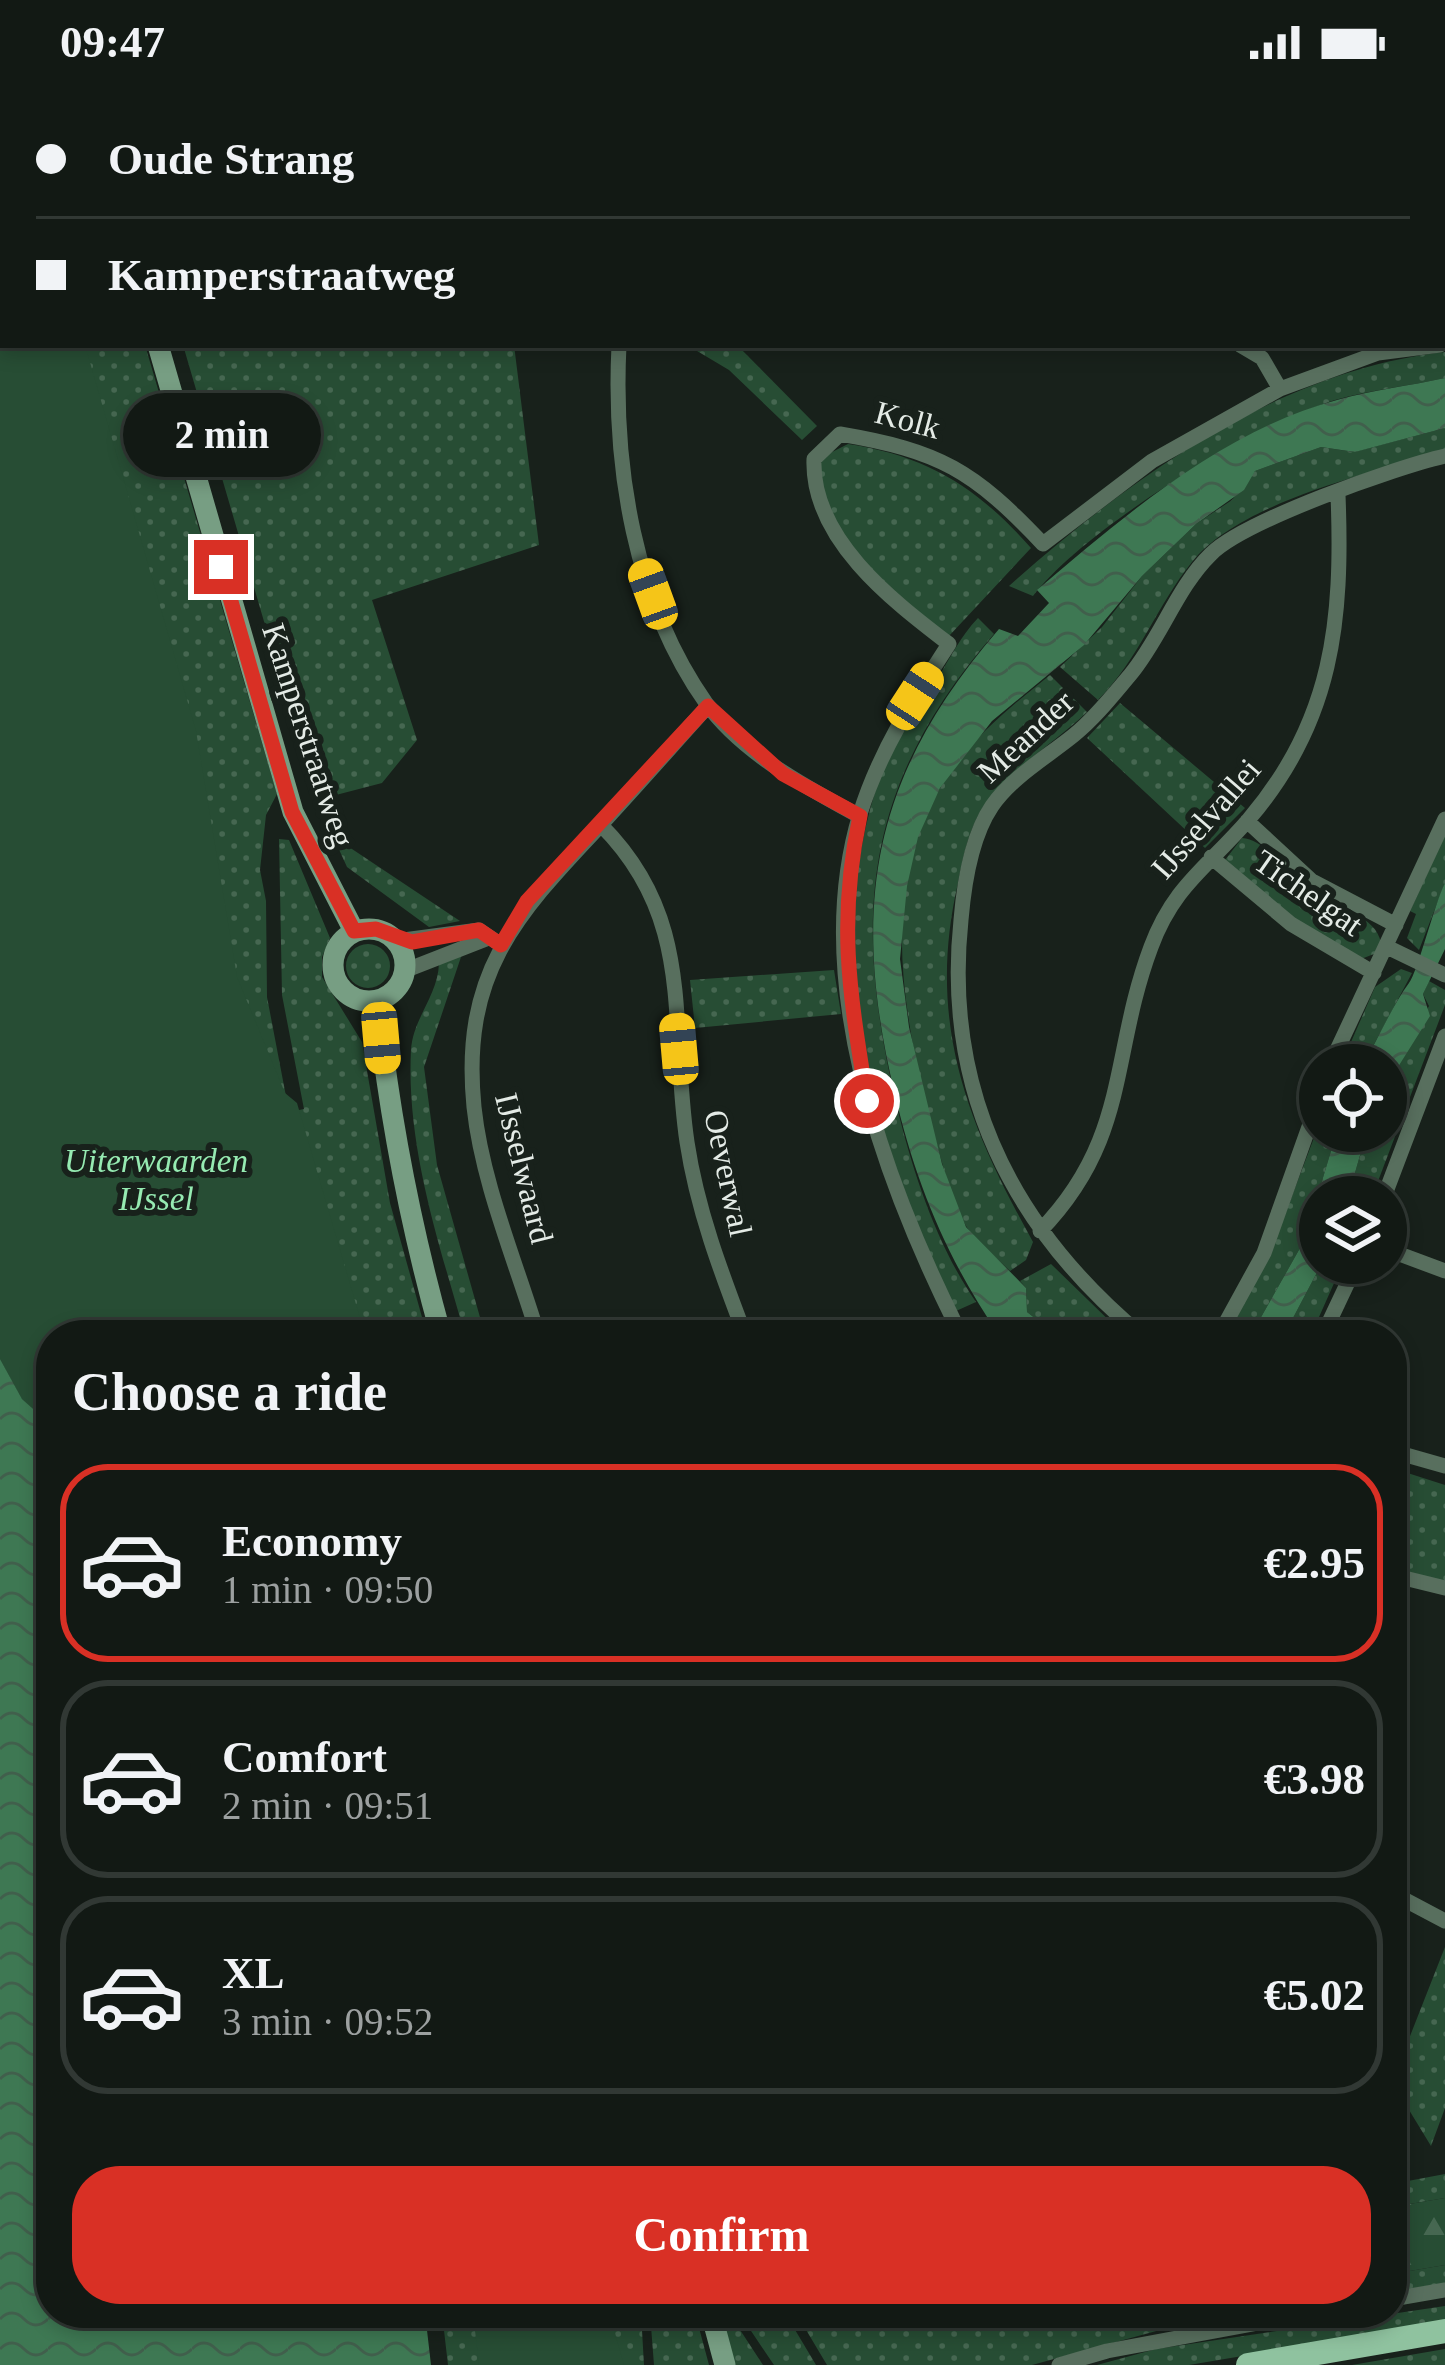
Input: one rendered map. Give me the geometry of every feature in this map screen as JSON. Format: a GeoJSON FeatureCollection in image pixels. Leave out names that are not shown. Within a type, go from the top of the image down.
{"type":"FeatureCollection","features":[{"type":"Feature","properties":{"kind":"main road","name":"Kamperstraatweg"},"geometry":{"type":"LineString","coordinates":[[159,348],[292,812],[354,931]]}},
{"type":"Feature","properties":{"kind":"main road"},"geometry":{"type":"LineString","coordinates":[[376,929],[396,940],[404,971],[395,990],[377,1000],[347,995],[332,969],[341,940],[354,931],[376,929]]}},
{"type":"Feature","properties":{"kind":"main road"},"geometry":{"type":"LineString","coordinates":[[377,1000],[388,1112],[413,1238],[437,1320]]}},
{"type":"Feature","properties":{"kind":"main road"},"geometry":{"type":"LineString","coordinates":[[715,2328],[725,2365]]}},
{"type":"Feature","properties":{"kind":"main road"},"geometry":{"type":"LineString","coordinates":[[1248,2365],[1445,2331]]}},
{"type":"Feature","properties":{"kind":"street"},"geometry":{"type":"LineString","coordinates":[[619,348],[616,422],[638,550],[669,638],[708,706],[783,774],[860,816],[845,884],[846,971],[867,1101],[947,1320]]}},
{"type":"Feature","properties":{"kind":"street"},"geometry":{"type":"LineString","coordinates":[[1245,348],[1262,358],[1280,389],[1378,353],[1419,348]]}},
{"type":"Feature","properties":{"kind":"street","name":"Kolk"},"geometry":{"type":"LineString","coordinates":[[860,816],[879,762],[949,644],[891,599],[855,561],[831,522],[813,475],[814,459],[824,443],[839,434],[945,459],[996,495],[1043,544],[1153,461],[1280,389]]}},
{"type":"Feature","properties":{"kind":"street","name":"Meander"},"geometry":{"type":"LineString","coordinates":[[1123,1320],[1089,1292],[1040,1231],[1012,1187],[986,1130],[968,1069],[957,956],[975,845],[991,807],[1079,731],[1132,672],[1210,555],[1261,522],[1409,464],[1445,457]]}},
{"type":"Feature","properties":{"kind":"street","name":"IJsselvallei"},"geometry":{"type":"LineString","coordinates":[[1040,1231],[1090,1167],[1110,1121],[1149,951],[1173,897],[1247,821],[1281,778],[1309,727],[1332,659],[1341,582],[1337,495]]}},
{"type":"Feature","properties":{"kind":"street","name":"IJsselwaard"},"geometry":{"type":"LineString","coordinates":[[534,1320],[474,1109],[475,1025],[494,942],[708,706]]}},
{"type":"Feature","properties":{"kind":"street"},"geometry":{"type":"LineString","coordinates":[[1340,1044],[1445,819]]}},
{"type":"Feature","properties":{"kind":"street","name":"Tichelgat"},"geometry":{"type":"LineString","coordinates":[[1247,821],[1312,881],[1396,925]]}},
{"type":"Feature","properties":{"kind":"street","name":"Oeverwal"},"geometry":{"type":"LineString","coordinates":[[601,824],[637,860],[660,911],[671,955],[687,1143],[712,1248],[739,1320]]}},
{"type":"Feature","properties":{"kind":"street","name":"Tichelgat"},"geometry":{"type":"LineString","coordinates":[[1211,857],[1292,923],[1375,973]]}},
{"type":"Feature","properties":{"kind":"street"},"geometry":{"type":"LineString","coordinates":[[396,940],[479,930],[494,942]]}},
{"type":"Feature","properties":{"kind":"street"},"geometry":{"type":"LineString","coordinates":[[404,971],[494,942]]}},
{"type":"Feature","properties":{"kind":"street"},"geometry":{"type":"LineString","coordinates":[[1387,946],[1445,974]]}},
{"type":"Feature","properties":{"kind":"street"},"geometry":{"type":"LineString","coordinates":[[1392,1176],[1445,1036]]}},
{"type":"Feature","properties":{"kind":"street"},"geometry":{"type":"LineString","coordinates":[[1227,1320],[1264,1253],[1300,1152]]}},
{"type":"Feature","properties":{"kind":"street"},"geometry":{"type":"LineString","coordinates":[[1407,1257],[1445,1271]]}},
{"type":"Feature","properties":{"kind":"street"},"geometry":{"type":"LineString","coordinates":[[1330,1320],[1347,1284]]}},
{"type":"Feature","properties":{"kind":"street"},"geometry":{"type":"LineString","coordinates":[[1407,1455],[1445,1466]]}},
{"type":"Feature","properties":{"kind":"street"},"geometry":{"type":"LineString","coordinates":[[1407,1579],[1445,1588]]}},
{"type":"Feature","properties":{"kind":"street"},"geometry":{"type":"LineString","coordinates":[[1407,1901],[1445,1921]]}},
{"type":"Feature","properties":{"kind":"street"},"geometry":{"type":"LineString","coordinates":[[1407,2296],[1445,2290]]}},
{"type":"Feature","properties":{"kind":"street"},"geometry":{"type":"LineString","coordinates":[[1059,2365],[1231,2328]]}},
{"type":"Feature","properties":{"kind":"green space","name":"Uiterwaarden IJssel"},"geometry":{"type":"Polygon","coordinates":[[[0,348],[146,348],[277,794],[266,815],[260,870],[266,901],[267,997],[289,1112],[304,1109],[282,995],[279,839],[289,840],[330,938],[322,957],[322,977],[362,1042],[390,1203],[423,1320],[36,1320],[36,1412],[22,1399],[0,1359],[0,348]]]}},
{"type":"Feature","properties":{"kind":"green space","name":"Uiterwaarden IJssel"},"geometry":{"type":"Polygon","coordinates":[[[0,348],[86,348],[196,731],[237,977],[285,1093],[297,1103],[361,1320],[36,1320],[36,1412],[22,1399],[0,1359],[0,348]]]}},
{"type":"Feature","properties":{"kind":"green space"},"geometry":{"type":"Polygon","coordinates":[[[184,348],[514,348],[539,545],[372,600],[417,740],[382,783],[332,796],[346,845],[460,921],[429,927],[347,867],[316,799],[184,348]]]}},
{"type":"Feature","properties":{"kind":"green space"},"geometry":{"type":"Polygon","coordinates":[[[692,348],[740,348],[817,426],[802,440],[729,370],[692,348]]]}},
{"type":"Feature","properties":{"kind":"green space"},"geometry":{"type":"Polygon","coordinates":[[[1445,352],[1445,378],[1335,400],[1261,432],[1130,511],[1091,540],[1033,596],[1009,586],[1104,507],[1210,436],[1324,381],[1445,352]]]}},
{"type":"Feature","properties":{"kind":"green space"},"geometry":{"type":"Polygon","coordinates":[[[1445,428],[1445,451],[1274,506],[1214,541],[1192,562],[1125,667],[1098,700],[1060,667],[1102,627],[1142,576],[1196,524],[1232,500],[1255,471],[1321,447],[1354,452],[1445,428]]]}},
{"type":"Feature","properties":{"kind":"green space"},"geometry":{"type":"Polygon","coordinates":[[[848,444],[903,457],[950,478],[991,508],[1031,548],[949,636],[862,559],[829,509],[821,483],[822,457],[848,444]]]}},
{"type":"Feature","properties":{"kind":"green space"},"geometry":{"type":"Polygon","coordinates":[[[978,618],[994,634],[950,690],[917,745],[893,801],[879,857],[873,914],[883,1039],[903,1132],[938,1233],[976,1302],[956,1311],[900,1190],[879,1124],[855,989],[854,921],[860,854],[881,774],[911,717],[978,618]]]}},
{"type":"Feature","properties":{"kind":"green space"},"geometry":{"type":"Polygon","coordinates":[[[1050,675],[1087,712],[1012,774],[983,807],[965,849],[949,933],[950,1026],[959,1070],[989,1155],[1033,1242],[1026,1260],[1010,1271],[966,1226],[943,1167],[913,1045],[902,955],[903,911],[909,867],[922,825],[942,785],[978,739],[1050,675]]]}},
{"type":"Feature","properties":{"kind":"green space"},"geometry":{"type":"Polygon","coordinates":[[[1120,703],[1245,808],[1205,848],[1087,738],[1120,703]]]}},
{"type":"Feature","properties":{"kind":"green space"},"geometry":{"type":"Polygon","coordinates":[[[1445,835],[1445,883],[1419,950],[1407,938],[1416,914],[1410,911],[1445,835]]]}},
{"type":"Feature","properties":{"kind":"green space"},"geometry":{"type":"Polygon","coordinates":[[[1242,838],[1271,853],[1316,894],[1372,926],[1381,943],[1374,954],[1361,959],[1297,922],[1225,860],[1242,838]]]}},
{"type":"Feature","properties":{"kind":"green space"},"geometry":{"type":"Polygon","coordinates":[[[368,944],[384,950],[390,966],[384,982],[368,988],[352,982],[346,966],[352,950],[368,944]]]}},
{"type":"Feature","properties":{"kind":"green space"},"geometry":{"type":"Polygon","coordinates":[[[462,954],[424,1067],[437,1165],[481,1320],[461,1320],[426,1194],[414,1123],[411,1050],[439,963],[462,954]]]}},
{"type":"Feature","properties":{"kind":"green space"},"geometry":{"type":"Polygon","coordinates":[[[1401,969],[1412,973],[1374,1044],[1350,1044],[1375,987],[1401,969]]]}},
{"type":"Feature","properties":{"kind":"green space"},"geometry":{"type":"Polygon","coordinates":[[[834,970],[841,1014],[695,1028],[690,980],[834,970]]]}},
{"type":"Feature","properties":{"kind":"green space"},"geometry":{"type":"Polygon","coordinates":[[[1429,981],[1445,990],[1445,1005],[1407,1105],[1407,1047],[1429,1006],[1423,994],[1429,981]]]}},
{"type":"Feature","properties":{"kind":"green space"},"geometry":{"type":"Polygon","coordinates":[[[1309,1152],[1331,1152],[1324,1176],[1300,1176],[1309,1152]]]}},
{"type":"Feature","properties":{"kind":"green space"},"geometry":{"type":"Polygon","coordinates":[[[1361,1152],[1389,1152],[1380,1176],[1354,1176],[1361,1152]]]}},
{"type":"Feature","properties":{"kind":"green space"},"geometry":{"type":"Polygon","coordinates":[[[1299,1177],[1299,1250],[1259,1320],[1234,1320],[1270,1254],[1299,1177]]]}},
{"type":"Feature","properties":{"kind":"green space"},"geometry":{"type":"Polygon","coordinates":[[[1051,1264],[1109,1320],[1037,1320],[1027,1312],[1026,1288],[1020,1281],[1051,1264]]]}},
{"type":"Feature","properties":{"kind":"green space"},"geometry":{"type":"Polygon","coordinates":[[[1311,1284],[1334,1284],[1318,1320],[1292,1320],[1311,1284]]]}},
{"type":"Feature","properties":{"kind":"green space"},"geometry":{"type":"Polygon","coordinates":[[[1407,1473],[1445,1485],[1445,1584],[1407,1575],[1407,1473]]]}},
{"type":"Feature","properties":{"kind":"green space"},"geometry":{"type":"Polygon","coordinates":[[[1445,1947],[1445,2108],[1431,2146],[1407,2107],[1407,2044],[1445,1947]]]}},
{"type":"Feature","properties":{"kind":"green space"},"geometry":{"type":"Polygon","coordinates":[[[1445,2174],[1445,2198],[1407,2204],[1407,2181],[1445,2174]]]}},
{"type":"Feature","properties":{"kind":"green space"},"geometry":{"type":"Polygon","coordinates":[[[1445,2198],[1445,2265],[1407,2271],[1407,2204],[1445,2198]]]}},
{"type":"Feature","properties":{"kind":"green space"},"geometry":{"type":"Polygon","coordinates":[[[1445,2265],[1445,2283],[1407,2289],[1407,2271],[1445,2265]]]}},
{"type":"Feature","properties":{"kind":"green space"},"geometry":{"type":"Polygon","coordinates":[[[1445,2306],[1445,2322],[1189,2365],[1097,2365],[1156,2349],[1297,2328],[1407,2328],[1407,2312],[1445,2306]]]}},
{"type":"Feature","properties":{"kind":"green space"},"geometry":{"type":"Polygon","coordinates":[[[444,2328],[642,2328],[644,2365],[448,2365],[444,2328]]]}},
{"type":"Feature","properties":{"kind":"green space"},"geometry":{"type":"Polygon","coordinates":[[[475,2328],[613,2328],[624,2365],[479,2365],[475,2328]]]}},
{"type":"Feature","properties":{"kind":"green space"},"geometry":{"type":"Polygon","coordinates":[[[651,2328],[699,2328],[709,2365],[654,2365],[651,2328]]]}},
{"type":"Feature","properties":{"kind":"green space"},"geometry":{"type":"Polygon","coordinates":[[[724,2328],[739,2328],[763,2365],[733,2365],[724,2328]]]}},
{"type":"Feature","properties":{"kind":"green space"},"geometry":{"type":"Polygon","coordinates":[[[749,2328],[794,2328],[816,2365],[774,2365],[749,2328]]]}},
{"type":"Feature","properties":{"kind":"green space"},"geometry":{"type":"Polygon","coordinates":[[[805,2328],[1173,2328],[1032,2365],[827,2365],[805,2328]]]}},
{"type":"Feature","properties":{"kind":"green space"},"geometry":{"type":"Polygon","coordinates":[[[1445,2349],[1445,2365],[1352,2365],[1445,2349]]]}},
{"type":"Feature","properties":{"kind":"water"},"geometry":{"type":"Polygon","coordinates":[[[1445,378],[1445,428],[1355,452],[1321,447],[1255,471],[1244,490],[1196,524],[1142,576],[1084,645],[992,721],[940,788],[918,837],[907,886],[900,959],[909,1027],[942,1164],[966,1227],[1026,1288],[1027,1312],[1037,1320],[990,1320],[949,1249],[923,1190],[903,1128],[881,1027],[874,904],[882,847],[898,792],[922,738],[999,629],[1018,636],[1049,603],[1037,590],[1105,533],[1216,454],[1295,414],[1350,397],[1445,378]]]}},
{"type":"Feature","properties":{"kind":"water"},"geometry":{"type":"Polygon","coordinates":[[[1445,883],[1445,949],[1423,994],[1430,1016],[1407,1053],[1407,1044],[1374,1044],[1413,976],[1445,883]]]}},
{"type":"Feature","properties":{"kind":"water"},"geometry":{"type":"Polygon","coordinates":[[[1331,1152],[1361,1152],[1354,1176],[1324,1176],[1331,1152]]]}},
{"type":"Feature","properties":{"kind":"water"},"geometry":{"type":"Polygon","coordinates":[[[1299,1250],[1299,1284],[1311,1284],[1292,1320],[1259,1320],[1299,1250]]]}},
{"type":"Feature","properties":{"kind":"water"},"geometry":{"type":"Polygon","coordinates":[[[0,1359],[22,1399],[36,1412],[36,2328],[427,2328],[431,2365],[0,2365],[0,1359]]]}},
{"type":"Feature","properties":{"kind":"route"},"geometry":{"type":"LineString","coordinates":[[221,567],[292,812],[354,931],[376,929],[412,942],[479,930],[501,945],[527,901],[708,706],[783,774],[860,816],[845,884],[846,971],[867,1101]]}}]}
